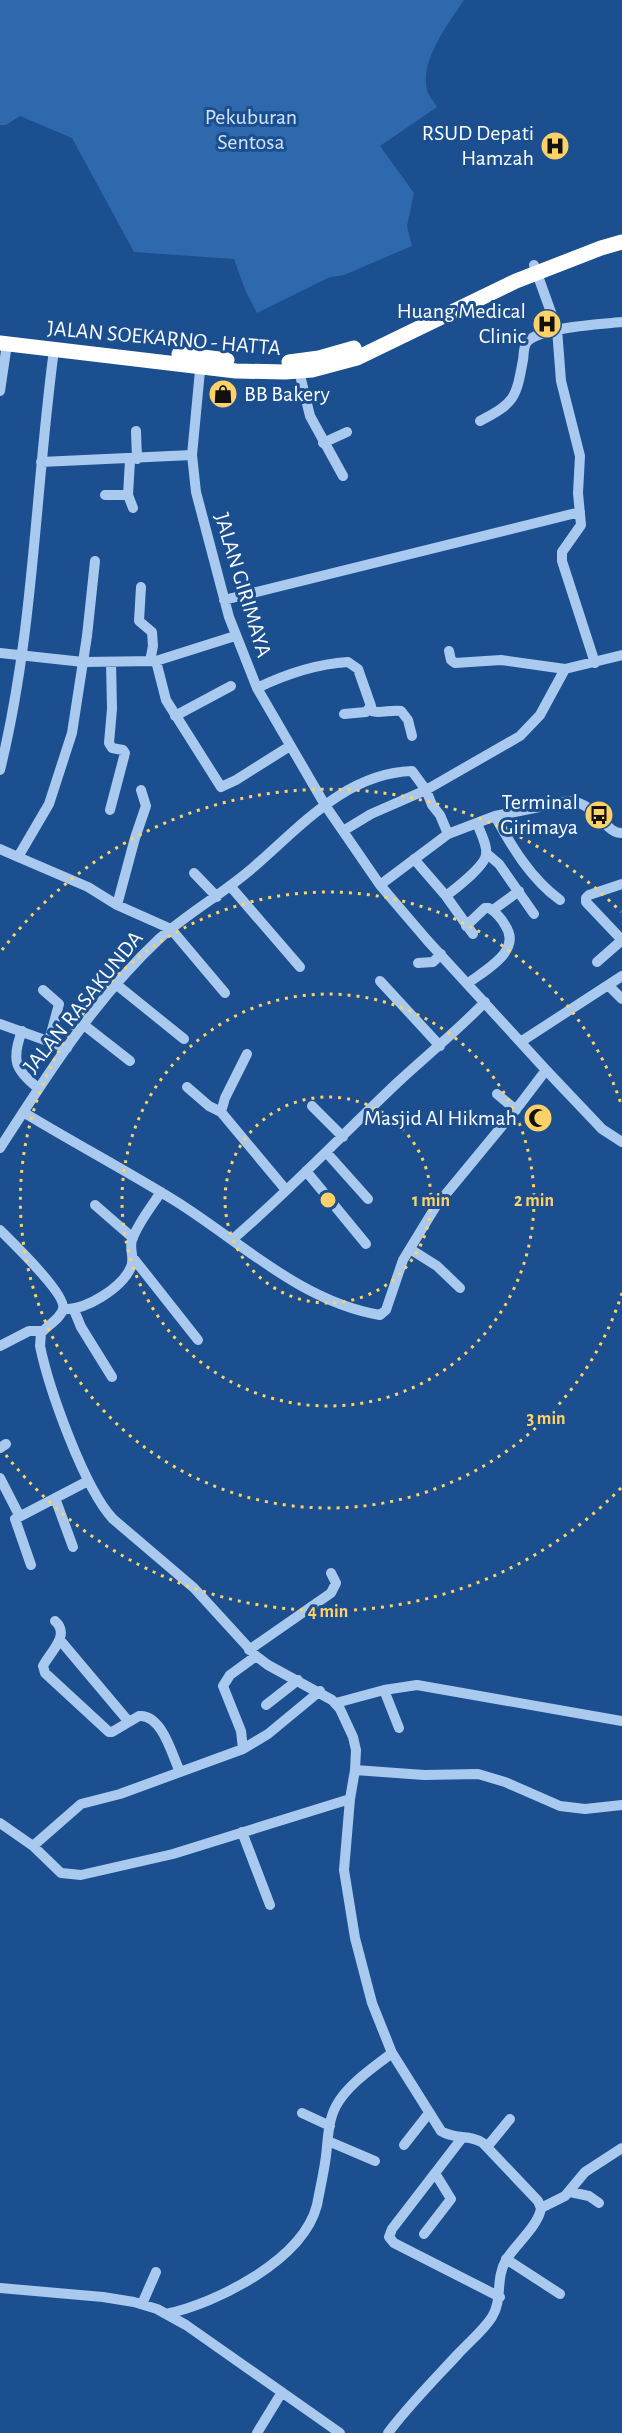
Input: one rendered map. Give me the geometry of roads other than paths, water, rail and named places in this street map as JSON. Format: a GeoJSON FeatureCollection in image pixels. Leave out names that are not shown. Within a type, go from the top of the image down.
{"type":"FeatureCollection","features":[{"type":"Feature","properties":{"kind":"highway","name":"JALAN SOEKARNO - HATTA"},"geometry":{"type":"LineString","coordinates":[[2,341],[54,350],[201,362],[283,363],[319,358],[347,351],[622,233]]}},
{"type":"Feature","properties":{"kind":"highway","name":"JALAN SOEKARNO - HATTA"},"geometry":{"type":"LineString","coordinates":[[2,341],[201,362],[260,372],[299,371],[357,358],[535,269],[622,242]]}},
{"type":"Feature","properties":{"kind":"street"},"geometry":{"type":"LineString","coordinates":[[535,269],[557,329],[561,381],[580,456],[578,482],[580,527],[562,556],[595,663]]}},
{"type":"Feature","properties":{"kind":"street"},"geometry":{"type":"LineString","coordinates":[[480,421],[502,410],[517,392],[527,342],[557,329],[622,322]]}},
{"type":"Feature","properties":{"kind":"street"},"geometry":{"type":"LineString","coordinates":[[0,391],[2,341]]}},
{"type":"Feature","properties":{"kind":"street"},"geometry":{"type":"LineString","coordinates":[[0,770],[21,655],[54,350]]}},
{"type":"Feature","properties":{"kind":"street","name":"JALAN GIRIMAYA"},"geometry":{"type":"LineString","coordinates":[[201,362],[192,455],[203,521],[235,636],[257,688],[325,805],[381,885],[546,1070],[602,1129],[622,1142]]}},
{"type":"Feature","properties":{"kind":"street"},"geometry":{"type":"LineString","coordinates":[[299,371],[310,416],[343,476]]}},
{"type":"Feature","properties":{"kind":"street"},"geometry":{"type":"LineString","coordinates":[[133,508],[128,495],[136,431]]}},
{"type":"Feature","properties":{"kind":"street"},"geometry":{"type":"LineString","coordinates":[[323,443],[347,432]]}},
{"type":"Feature","properties":{"kind":"street"},"geometry":{"type":"LineString","coordinates":[[41,462],[192,455]]}},
{"type":"Feature","properties":{"kind":"street"},"geometry":{"type":"LineString","coordinates":[[105,495],[128,495]]}},
{"type":"Feature","properties":{"kind":"street"},"geometry":{"type":"LineString","coordinates":[[224,600],[580,512]]}},
{"type":"Feature","properties":{"kind":"street"},"geometry":{"type":"LineString","coordinates":[[18,857],[49,804],[72,733],[95,561]]}},
{"type":"Feature","properties":{"kind":"street"},"geometry":{"type":"LineString","coordinates":[[141,587],[138,616],[141,624],[152,632],[153,661],[166,700],[221,787],[290,746]]}},
{"type":"Feature","properties":{"kind":"street"},"geometry":{"type":"LineString","coordinates":[[0,652],[83,662],[153,661],[235,636]]}},
{"type":"Feature","properties":{"kind":"street"},"geometry":{"type":"LineString","coordinates":[[449,651],[454,663],[501,660],[566,669],[622,655]]}},
{"type":"Feature","properties":{"kind":"street"},"geometry":{"type":"LineString","coordinates":[[110,810],[125,753],[123,750],[112,748],[109,743],[112,709],[111,662]]}},
{"type":"Feature","properties":{"kind":"street"},"geometry":{"type":"LineString","coordinates":[[257,688],[292,673],[348,662],[358,669],[371,703],[369,710]]}},
{"type":"Feature","properties":{"kind":"street"},"geometry":{"type":"LineString","coordinates":[[343,831],[371,814],[426,790],[514,741],[540,715],[566,669]]}},
{"type":"Feature","properties":{"kind":"street"},"geometry":{"type":"LineString","coordinates":[[175,716],[231,686]]}},
{"type":"Feature","properties":{"kind":"street"},"geometry":{"type":"LineString","coordinates":[[344,714],[369,710],[375,713],[401,711],[408,720],[412,736]]}},
{"type":"Feature","properties":{"kind":"street","name":"JALAN RASAKUNDA"},"geometry":{"type":"LineString","coordinates":[[0,1148],[38,1088],[84,1025],[143,956],[171,929],[231,887],[325,805],[369,779],[412,771],[426,790]]}},
{"type":"Feature","properties":{"kind":"street"},"geometry":{"type":"LineString","coordinates":[[117,905],[146,806],[141,790]]}},
{"type":"Feature","properties":{"kind":"street"},"geometry":{"type":"LineString","coordinates":[[426,790],[448,834]]}},
{"type":"Feature","properties":{"kind":"street"},"geometry":{"type":"LineString","coordinates":[[381,885],[448,834],[495,816],[577,801],[594,812],[613,831],[622,833]]}},
{"type":"Feature","properties":{"kind":"street"},"geometry":{"type":"LineString","coordinates":[[495,816],[513,849],[545,888],[560,900]]}},
{"type":"Feature","properties":{"kind":"street"},"geometry":{"type":"LineString","coordinates":[[477,823],[486,853],[499,864],[534,914]]}},
{"type":"Feature","properties":{"kind":"street"},"geometry":{"type":"LineString","coordinates":[[0,849],[88,886],[117,905],[171,929],[225,993]]}},
{"type":"Feature","properties":{"kind":"street"},"geometry":{"type":"LineString","coordinates":[[446,896],[481,864],[486,853]]}},
{"type":"Feature","properties":{"kind":"street"},"geometry":{"type":"LineString","coordinates":[[414,859],[446,896],[470,930],[485,908],[493,909],[519,891]]}},
{"type":"Feature","properties":{"kind":"street"},"geometry":{"type":"LineString","coordinates":[[194,873],[217,897]]}},
{"type":"Feature","properties":{"kind":"street"},"geometry":{"type":"LineString","coordinates":[[597,962],[622,940],[586,902],[586,898],[622,884]]}},
{"type":"Feature","properties":{"kind":"street"},"geometry":{"type":"LineString","coordinates":[[231,887],[300,967]]}},
{"type":"Feature","properties":{"kind":"street"},"geometry":{"type":"LineString","coordinates":[[467,984],[500,958],[511,944],[507,928],[493,909]]}},
{"type":"Feature","properties":{"kind":"street"},"geometry":{"type":"LineString","coordinates":[[418,963],[431,962],[441,954]]}},
{"type":"Feature","properties":{"kind":"street"},"geometry":{"type":"LineString","coordinates":[[522,1041],[622,976]]}},
{"type":"Feature","properties":{"kind":"street"},"geometry":{"type":"LineString","coordinates":[[380,981],[440,1046]]}},
{"type":"Feature","properties":{"kind":"street"},"geometry":{"type":"LineString","coordinates":[[117,985],[184,1039]]}},
{"type":"Feature","properties":{"kind":"street"},"geometry":{"type":"LineString","coordinates":[[609,986],[622,999]]}},
{"type":"Feature","properties":{"kind":"street"},"geometry":{"type":"LineString","coordinates":[[43,990],[59,1004],[49,1041]]}},
{"type":"Feature","properties":{"kind":"street"},"geometry":{"type":"LineString","coordinates":[[233,1239],[485,1002]]}},
{"type":"Feature","properties":{"kind":"street"},"geometry":{"type":"LineString","coordinates":[[0,1024],[67,1048]]}},
{"type":"Feature","properties":{"kind":"street"},"geometry":{"type":"LineString","coordinates":[[84,1025],[130,1061]]}},
{"type":"Feature","properties":{"kind":"street"},"geometry":{"type":"LineString","coordinates":[[22,1031],[16,1050],[17,1065],[23,1076],[38,1088]]}},
{"type":"Feature","properties":{"kind":"street"},"geometry":{"type":"LineString","coordinates":[[221,1112],[225,1098],[247,1054]]}},
{"type":"Feature","properties":{"kind":"street"},"geometry":{"type":"LineString","coordinates":[[23,1112],[161,1192],[312,1292],[380,1315],[385,1312],[397,1274],[410,1249],[448,1190],[516,1110],[546,1070]]}},
{"type":"Feature","properties":{"kind":"street"},"geometry":{"type":"LineString","coordinates":[[187,1087],[209,1106],[221,1112],[286,1191]]}},
{"type":"Feature","properties":{"kind":"street"},"geometry":{"type":"LineString","coordinates":[[497,1094],[516,1110]]}},
{"type":"Feature","properties":{"kind":"street"},"geometry":{"type":"LineString","coordinates":[[312,1106],[343,1137]]}},
{"type":"Feature","properties":{"kind":"street"},"geometry":{"type":"LineString","coordinates":[[326,1152],[368,1199]]}},
{"type":"Feature","properties":{"kind":"street"},"geometry":{"type":"LineString","coordinates":[[306,1171],[366,1244]]}},
{"type":"Feature","properties":{"kind":"street"},"geometry":{"type":"LineString","coordinates":[[161,1192],[133,1238],[134,1259],[198,1340]]}},
{"type":"Feature","properties":{"kind":"street"},"geometry":{"type":"LineString","coordinates":[[95,1205],[133,1238]]}},
{"type":"Feature","properties":{"kind":"street"},"geometry":{"type":"LineString","coordinates":[[0,1230],[51,1284],[112,1377]]}},
{"type":"Feature","properties":{"kind":"street"},"geometry":{"type":"LineString","coordinates":[[410,1249],[436,1266],[460,1288]]}},
{"type":"Feature","properties":{"kind":"street"},"geometry":{"type":"LineString","coordinates":[[134,1259],[127,1274],[103,1296],[69,1309],[43,1331],[40,1341],[42,1358],[88,1480],[99,1502],[113,1519],[189,1584],[252,1653],[268,1665],[336,1703],[355,1743],[355,1770],[346,1841],[345,1883],[366,1983],[392,2053],[441,2131],[452,2137],[478,2140],[538,2201],[541,2208],[539,2216],[506,2259],[499,2276],[500,2297],[495,2311],[485,2326],[405,2411],[388,2433]]}},
{"type":"Feature","properties":{"kind":"street"},"geometry":{"type":"LineString","coordinates":[[0,1346],[29,1331],[43,1331]]}},
{"type":"Feature","properties":{"kind":"street"},"geometry":{"type":"LineString","coordinates":[[0,1478],[19,1515]]}},
{"type":"Feature","properties":{"kind":"street"},"geometry":{"type":"LineString","coordinates":[[31,1565],[15,1522],[19,1515],[88,1480]]}},
{"type":"Feature","properties":{"kind":"street"},"geometry":{"type":"LineString","coordinates":[[55,1498],[73,1546]]}},
{"type":"Feature","properties":{"kind":"street"},"geometry":{"type":"LineString","coordinates":[[243,1749],[241,1731],[223,1686],[230,1675],[252,1653],[334,1590],[336,1583],[331,1573]]}},
{"type":"Feature","properties":{"kind":"street"},"geometry":{"type":"LineString","coordinates":[[56,1621],[62,1627],[60,1640],[43,1666],[45,1673],[106,1731],[112,1732],[142,1715],[153,1720],[161,1731],[180,1772]]}},
{"type":"Feature","properties":{"kind":"street"},"geometry":{"type":"LineString","coordinates":[[60,1640],[129,1722]]}},
{"type":"Feature","properties":{"kind":"street"},"geometry":{"type":"LineString","coordinates":[[266,1704],[298,1680]]}},
{"type":"Feature","properties":{"kind":"street"},"geometry":{"type":"LineString","coordinates":[[336,1703],[384,1690],[417,1686],[622,1721]]}},
{"type":"Feature","properties":{"kind":"street"},"geometry":{"type":"LineString","coordinates":[[384,1690],[399,1728]]}},
{"type":"Feature","properties":{"kind":"street"},"geometry":{"type":"LineString","coordinates":[[33,1846],[81,1804],[120,1794],[243,1749],[268,1734],[320,1692]]}},
{"type":"Feature","properties":{"kind":"street"},"geometry":{"type":"LineString","coordinates":[[355,1770],[432,1775],[478,1774],[504,1782],[560,1806],[585,1809],[622,1805]]}},
{"type":"Feature","properties":{"kind":"street"},"geometry":{"type":"LineString","coordinates":[[0,1823],[33,1846],[61,1873],[81,1875],[173,1854],[350,1799]]}},
{"type":"Feature","properties":{"kind":"street"},"geometry":{"type":"LineString","coordinates":[[242,1832],[270,1905]]}},
{"type":"Feature","properties":{"kind":"street"},"geometry":{"type":"LineString","coordinates":[[166,2314],[201,2304],[233,2290],[299,2240],[309,2225],[316,2206],[335,2108],[366,2074],[392,2053]]}},
{"type":"Feature","properties":{"kind":"street"},"geometry":{"type":"LineString","coordinates":[[302,2113],[330,2126]]}},
{"type":"Feature","properties":{"kind":"street"},"geometry":{"type":"LineString","coordinates":[[404,2145],[429,2113]]}},
{"type":"Feature","properties":{"kind":"street"},"geometry":{"type":"LineString","coordinates":[[487,2147],[510,2119]]}},
{"type":"Feature","properties":{"kind":"street"},"geometry":{"type":"LineString","coordinates":[[462,2138],[392,2229],[390,2240],[500,2297]]}},
{"type":"Feature","properties":{"kind":"street"},"geometry":{"type":"LineString","coordinates":[[328,2141],[375,2161]]}},
{"type":"Feature","properties":{"kind":"street"},"geometry":{"type":"LineString","coordinates":[[541,2208],[561,2199],[570,2192],[585,2172],[622,2148]]}},
{"type":"Feature","properties":{"kind":"street"},"geometry":{"type":"LineString","coordinates":[[424,2234],[451,2199],[435,2173]]}},
{"type":"Feature","properties":{"kind":"street"},"geometry":{"type":"LineString","coordinates":[[570,2192],[589,2196],[599,2203]]}},
{"type":"Feature","properties":{"kind":"street"},"geometry":{"type":"LineString","coordinates":[[506,2259],[560,2294]]}},
{"type":"Feature","properties":{"kind":"street"},"geometry":{"type":"LineString","coordinates":[[142,2304],[156,2272]]}},
{"type":"Feature","properties":{"kind":"street"},"geometry":{"type":"LineString","coordinates":[[0,2288],[82,2294],[142,2304],[166,2314],[186,2325],[340,2433]]}},
{"type":"Feature","properties":{"kind":"street"},"geometry":{"type":"LineString","coordinates":[[256,2433],[282,2392]]}},
{"type":"Feature","properties":{"kind":"place","name":"RSUD Depati Hamzah"},"geometry":{"type":"Point","coordinates":[555,146]}},
{"type":"Feature","properties":{"kind":"place","name":"Huang Medical Clinic"},"geometry":{"type":"Point","coordinates":[547,324]}},
{"type":"Feature","properties":{"kind":"place","name":"BB Bakery"},"geometry":{"type":"Point","coordinates":[223,394]}},
{"type":"Feature","properties":{"kind":"place","name":"Terminal Girimaya"},"geometry":{"type":"Point","coordinates":[599,815]}},
{"type":"Feature","properties":{"kind":"place","name":"Masjid Al Hikmah"},"geometry":{"type":"Point","coordinates":[538,1118]}},
{"type":"Feature","properties":{"kind":"park label","name":"Pekuburan Sentosa"},"geometry":{"type":"Point","coordinates":[251,130]}}]}
